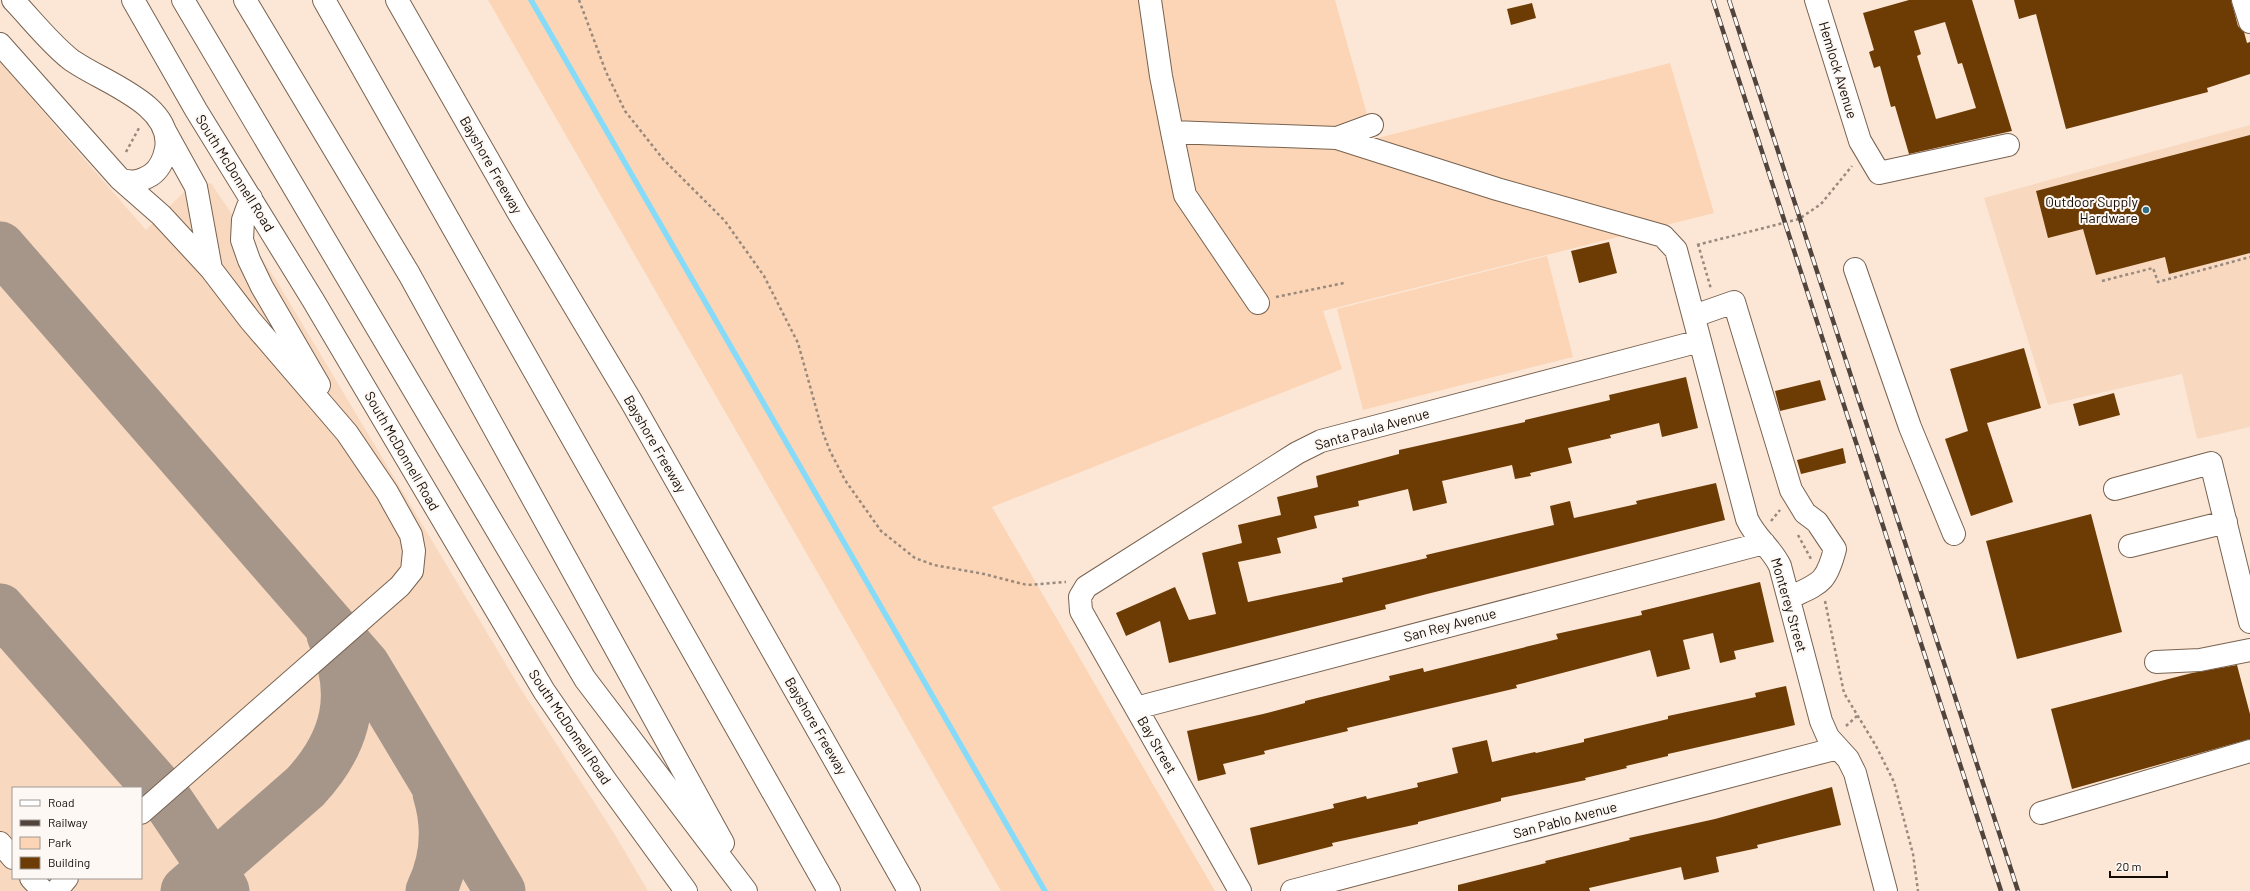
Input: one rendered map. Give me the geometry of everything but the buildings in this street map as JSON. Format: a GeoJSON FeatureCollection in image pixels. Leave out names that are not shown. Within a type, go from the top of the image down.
{"type":"FeatureCollection","features":[{"type":"Feature","properties":{"kind":"main road"},"geometry":{"type":"LineString","coordinates":[[13,0],[60,51],[75,62],[140,101],[156,115],[196,187],[211,269]]}},
{"type":"Feature","properties":{"kind":"main road","name":"South McDonnell Road"},"geometry":{"type":"LineString","coordinates":[[133,0],[196,110],[251,198],[544,691],[606,782],[686,891]]}},
{"type":"Feature","properties":{"kind":"main road"},"geometry":{"type":"LineString","coordinates":[[183,0],[585,679],[746,891]]}},
{"type":"Feature","properties":{"kind":"main road"},"geometry":{"type":"LineString","coordinates":[[245,0],[409,274],[750,891]]}},
{"type":"Feature","properties":{"kind":"main road"},"geometry":{"type":"LineString","coordinates":[[324,0],[830,891]]}},
{"type":"Feature","properties":{"kind":"main road","name":"Bayshore Freeway"},"geometry":{"type":"LineString","coordinates":[[397,0],[518,212],[631,401],[909,891]]}},
{"type":"Feature","properties":{"kind":"main road"},"geometry":{"type":"LineString","coordinates":[[1150,0],[1161,76],[1186,195],[1258,303]]}},
{"type":"Feature","properties":{"kind":"main road","name":"Hemlock Avenue"},"geometry":{"type":"LineString","coordinates":[[1816,0],[1860,141],[1879,173],[2008,145]]}},
{"type":"Feature","properties":{"kind":"main road"},"geometry":{"type":"LineString","coordinates":[[2243,0],[2250,22]]}},
{"type":"Feature","properties":{"kind":"main road"},"geometry":{"type":"LineString","coordinates":[[0,44],[120,179],[160,215],[211,269],[250,320],[347,433]]}},
{"type":"Feature","properties":{"kind":"main road"},"geometry":{"type":"LineString","coordinates":[[1337,138],[1372,125]]}},
{"type":"Feature","properties":{"kind":"main road"},"geometry":{"type":"LineString","coordinates":[[120,179],[129,183],[143,180],[156,171],[164,158],[167,143],[164,128]]}},
{"type":"Feature","properties":{"kind":"main road"},"geometry":{"type":"LineString","coordinates":[[1172,132],[1337,138],[1497,189],[1663,236],[1676,250]]}},
{"type":"Feature","properties":{"kind":"main road"},"geometry":{"type":"LineString","coordinates":[[142,812],[400,586],[412,571],[414,551],[410,535],[386,492],[347,433],[262,287],[249,260],[242,240],[243,220],[251,198]]}},
{"type":"Feature","properties":{"kind":"main road","name":"Monterey Street"},"geometry":{"type":"LineString","coordinates":[[1676,250],[1747,519],[1753,533],[1774,552],[1780,566],[1821,721],[1828,737],[1848,759],[1854,773],[1886,891]]}},
{"type":"Feature","properties":{"kind":"main road"},"geometry":{"type":"LineString","coordinates":[[1855,269],[1910,427],[1954,534]]}},
{"type":"Feature","properties":{"kind":"main road"},"geometry":{"type":"LineString","coordinates":[[1694,316],[1734,302],[1791,490],[1805,513],[1817,522],[1835,549],[1829,571],[1820,583],[1788,598]]}},
{"type":"Feature","properties":{"kind":"main road","name":"Santa Paula Avenue"},"geometry":{"type":"LineString","coordinates":[[1083,592],[1297,453],[1321,442],[1700,341]]}},
{"type":"Feature","properties":{"kind":"main road"},"geometry":{"type":"LineString","coordinates":[[2115,489],[2211,463],[2250,622]]}},
{"type":"Feature","properties":{"kind":"main road"},"geometry":{"type":"LineString","coordinates":[[2130,546],[2226,522]]}},
{"type":"Feature","properties":{"kind":"main road","name":"San Rey Avenue"},"geometry":{"type":"LineString","coordinates":[[1136,708],[1764,543]]}},
{"type":"Feature","properties":{"kind":"main road","name":"Bay Street"},"geometry":{"type":"LineString","coordinates":[[1083,592],[1081,611],[1240,891]]}},
{"type":"Feature","properties":{"kind":"main road"},"geometry":{"type":"LineString","coordinates":[[2156,662],[2200,660],[2250,650]]}},
{"type":"Feature","properties":{"kind":"main road","name":"San Pablo Avenue"},"geometry":{"type":"LineString","coordinates":[[1292,891],[1838,748]]}},
{"type":"Feature","properties":{"kind":"main road"},"geometry":{"type":"LineString","coordinates":[[2042,813],[2250,751]]}},
{"type":"Feature","properties":{"kind":"main road"},"geometry":{"type":"LineString","coordinates":[[0,843],[12,857]]}},
{"type":"Feature","properties":{"kind":"main road"},"geometry":{"type":"LineString","coordinates":[[32,879],[43,891]]}},
{"type":"Feature","properties":{"kind":"main road"},"geometry":{"type":"LineString","coordinates":[[56,891],[66,879]]}},
{"type":"Feature","properties":{"kind":"path"},"geometry":{"type":"LineString","coordinates":[[579,0],[606,72],[625,111],[663,159],[725,221],[764,276],[798,343],[823,433],[830,451],[846,480],[881,531],[914,558],[934,565],[984,574],[1027,585],[1046,585],[1071,582],[1083,592]]}},
{"type":"Feature","properties":{"kind":"path"},"geometry":{"type":"LineString","coordinates":[[126,152],[139,127]]}},
{"type":"Feature","properties":{"kind":"path"},"geometry":{"type":"LineString","coordinates":[[1676,250],[1800,218],[1821,204],[1851,167],[1860,141]]}},
{"type":"Feature","properties":{"kind":"path"},"geometry":{"type":"LineString","coordinates":[[1698,244],[1712,291]]}},
{"type":"Feature","properties":{"kind":"path"},"geometry":{"type":"LineString","coordinates":[[2102,281],[2153,268],[2158,282],[2250,257]]}},
{"type":"Feature","properties":{"kind":"path"},"geometry":{"type":"LineString","coordinates":[[1258,303],[1279,296],[1344,283]]}},
{"type":"Feature","properties":{"kind":"path"},"geometry":{"type":"LineString","coordinates":[[1824,593],[1844,693],[1876,746],[1894,782],[1913,854],[1918,891]]}},
{"type":"Feature","properties":{"kind":"shaded area"},"geometry":{"type":"Polygon","coordinates":[[[0,62],[146,230],[187,189],[211,183],[276,280],[519,686],[614,833],[648,891],[0,891],[0,62]]]}},
{"type":"Feature","properties":{"kind":"shaded area"},"geometry":{"type":"Polygon","coordinates":[[[2250,125],[2250,427],[2197,439],[2182,374],[2048,405],[1984,198],[2250,125]]]}},
{"type":"Feature","properties":{"kind":"green space"},"geometry":{"type":"Polygon","coordinates":[[[488,0],[1335,0],[1374,139],[1670,63],[1714,213],[1323,311],[1342,369],[992,507],[1215,891],[1001,891],[488,0]]]}},
{"type":"Feature","properties":{"kind":"green space"},"geometry":{"type":"Polygon","coordinates":[[[1547,256],[1573,357],[1363,410],[1337,309],[1547,256]]]}},
{"type":"Feature","properties":{"kind":"waterway"},"geometry":{"type":"LineString","coordinates":[[531,0],[1045,891]]}},
{"type":"Feature","properties":{"kind":"taxiway"},"geometry":{"type":"LineString","coordinates":[[0,247],[365,666],[500,891]]}},
{"type":"Feature","properties":{"kind":"taxiway"},"geometry":{"type":"LineString","coordinates":[[0,609],[163,794],[203,853],[224,891]]}},
{"type":"Feature","properties":{"kind":"taxiway"},"geometry":{"type":"LineString","coordinates":[[186,891],[305,787],[331,752],[339,734],[344,716],[346,697],[345,677],[340,656],[332,635]]}},
{"type":"Feature","properties":{"kind":"taxiway"},"geometry":{"type":"LineString","coordinates":[[431,891],[440,867],[444,843],[443,818],[438,793]]}},
{"type":"Feature","properties":{"kind":"railway"},"geometry":{"type":"LineString","coordinates":[[1713,0],[2001,891]]}},
{"type":"Feature","properties":{"kind":"railway"},"geometry":{"type":"LineString","coordinates":[[1729,0],[2018,891]]}},
{"type":"Feature","properties":{"kind":"place","name":"Outdoor Supply Hardware"},"geometry":{"type":"Point","coordinates":[2146,210]}}]}
